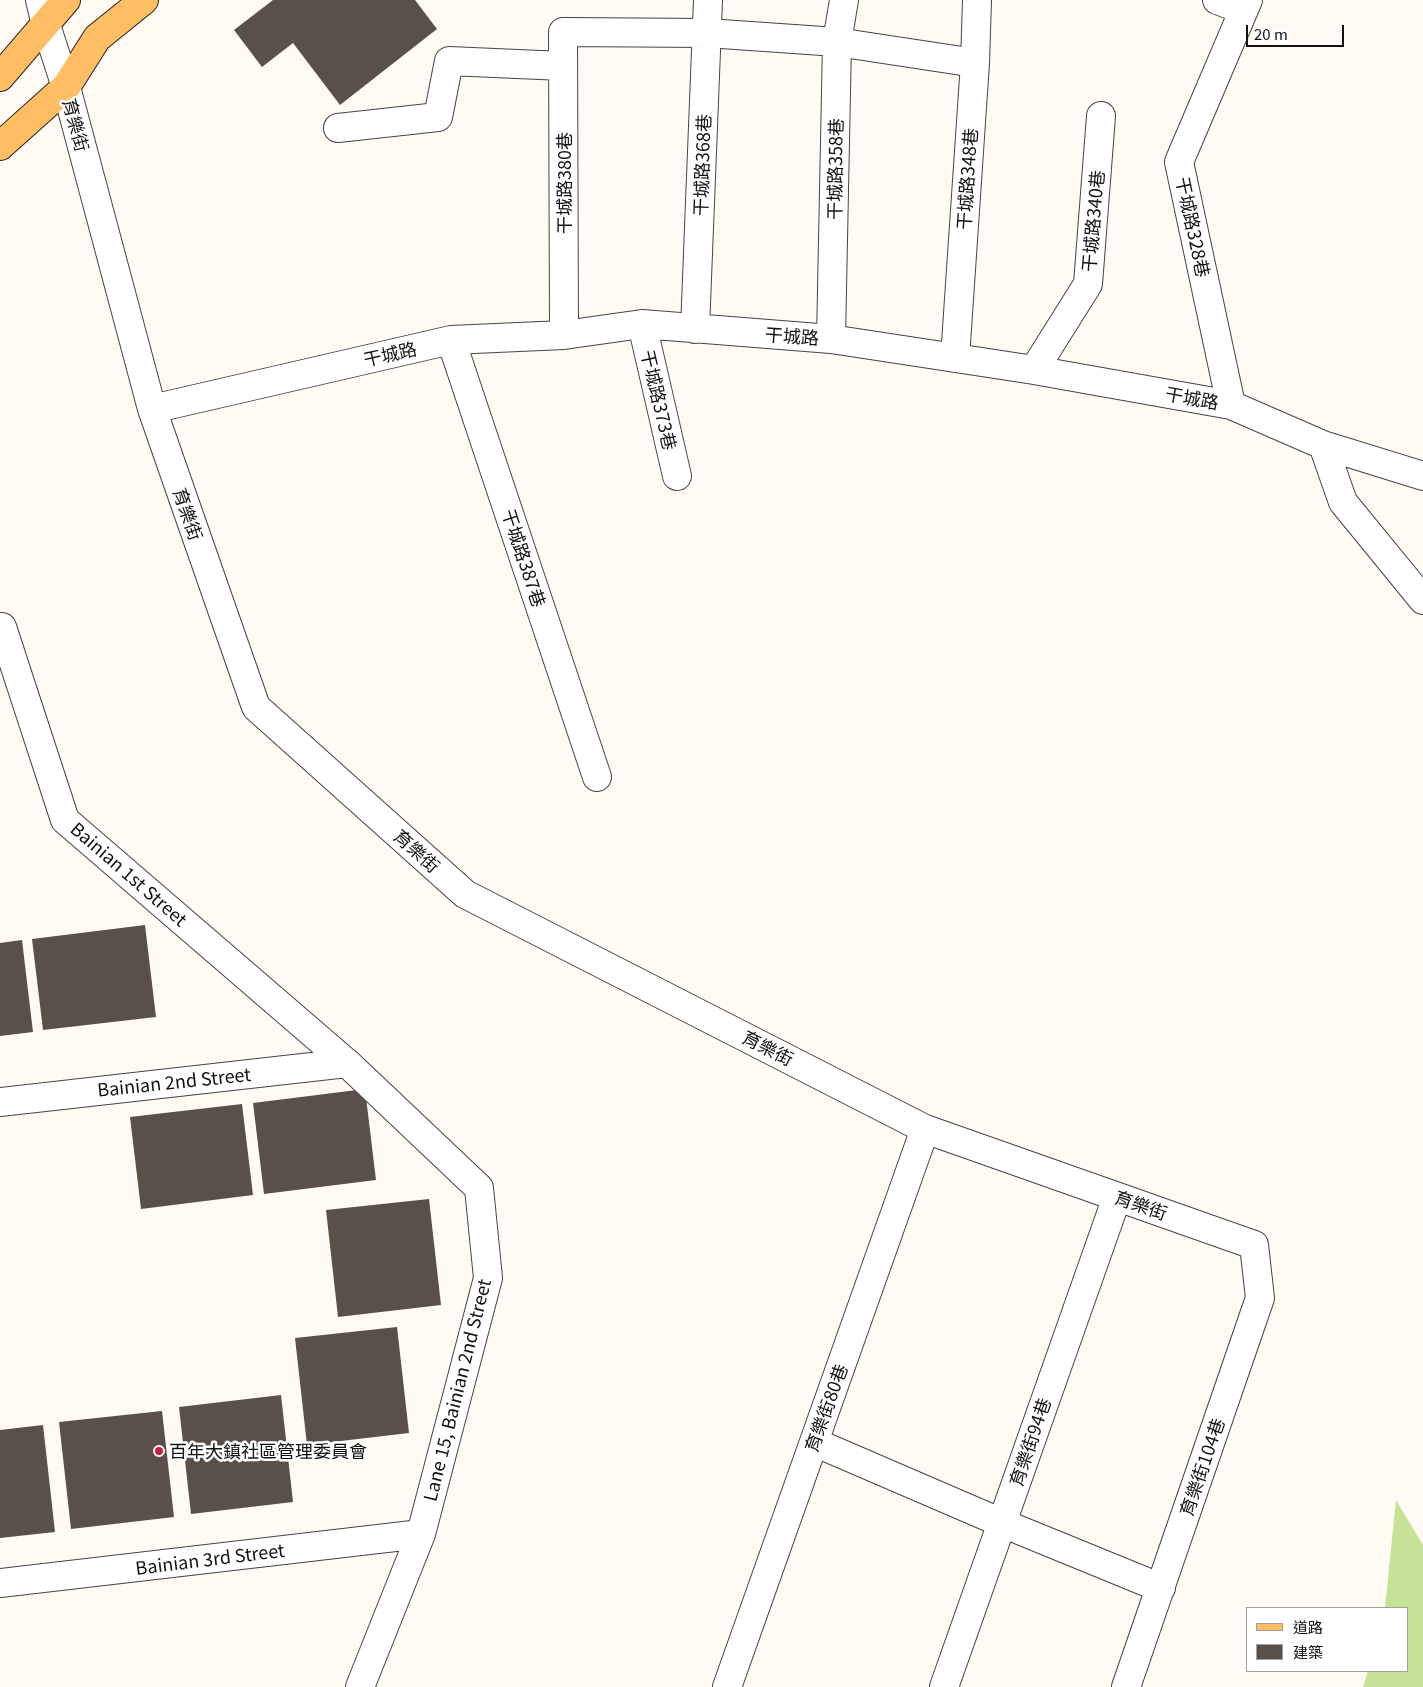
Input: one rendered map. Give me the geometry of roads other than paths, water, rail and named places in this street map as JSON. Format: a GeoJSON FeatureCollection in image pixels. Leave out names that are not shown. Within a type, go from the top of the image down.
{"type":"FeatureCollection","features":[{"type":"Feature","properties":{"kind":"main road"},"geometry":{"type":"LineString","coordinates":[[0,77],[43,12],[66,0]]}},
{"type":"Feature","properties":{"kind":"main road"},"geometry":{"type":"LineString","coordinates":[[0,146],[66,87],[97,38],[144,0]]}},
{"type":"Feature","properties":{"kind":"street","name":"干城路368巷"},"geometry":{"type":"LineString","coordinates":[[695,329],[708,0]]}},
{"type":"Feature","properties":{"kind":"street","name":"干城路358巷"},"geometry":{"type":"LineString","coordinates":[[831,339],[837,42],[844,0]]}},
{"type":"Feature","properties":{"kind":"street","name":"干城路348巷"},"geometry":{"type":"LineString","coordinates":[[955,358],[975,63],[977,0]]}},
{"type":"Feature","properties":{"kind":"street"},"geometry":{"type":"LineString","coordinates":[[1217,0],[1246,5]]}},
{"type":"Feature","properties":{"kind":"street","name":"干城路328巷"},"geometry":{"type":"LineString","coordinates":[[1231,405],[1180,162],[1246,5]]}},
{"type":"Feature","properties":{"kind":"street","name":"育樂街"},"geometry":{"type":"LineString","coordinates":[[43,12],[66,87],[152,409],[256,707],[466,894],[925,1129],[1254,1245]]}},
{"type":"Feature","properties":{"kind":"street","name":"干城路380巷"},"geometry":{"type":"LineString","coordinates":[[564,335],[563,32],[707,33]]}},
{"type":"Feature","properties":{"kind":"street"},"geometry":{"type":"LineString","coordinates":[[707,33],[837,42],[975,63]]}},
{"type":"Feature","properties":{"kind":"street"},"geometry":{"type":"LineString","coordinates":[[338,128],[438,117],[449,61],[563,66]]}},
{"type":"Feature","properties":{"kind":"street","name":"干城路340巷"},"geometry":{"type":"LineString","coordinates":[[1034,370],[1088,284],[1101,116]]}},
{"type":"Feature","properties":{"kind":"street","name":"干城路"},"geometry":{"type":"LineString","coordinates":[[152,409],[451,340],[564,335],[642,324],[831,339],[1034,370],[1231,405],[1323,445],[1423,476]]}},
{"type":"Feature","properties":{"kind":"street","name":"干城路373巷"},"geometry":{"type":"LineString","coordinates":[[642,324],[677,476]]}},
{"type":"Feature","properties":{"kind":"street","name":"干城路387巷"},"geometry":{"type":"LineString","coordinates":[[451,340],[597,777]]}},
{"type":"Feature","properties":{"kind":"street"},"geometry":{"type":"LineString","coordinates":[[1323,445],[1344,502],[1423,600]]}},
{"type":"Feature","properties":{"kind":"street","name":"Bainian 1st Street"},"geometry":{"type":"LineString","coordinates":[[0,627],[2,627],[65,820],[347,1063]]}},
{"type":"Feature","properties":{"kind":"street","name":"Bainian 2nd Street"},"geometry":{"type":"LineString","coordinates":[[0,1102],[347,1063]]}},
{"type":"Feature","properties":{"kind":"street","name":"Lane 15, Bainian 2nd Street"},"geometry":{"type":"LineString","coordinates":[[347,1063],[479,1188],[488,1278],[421,1534],[360,1687]]}},
{"type":"Feature","properties":{"kind":"street","name":"育樂街80巷"},"geometry":{"type":"LineString","coordinates":[[727,1687],[925,1129]]}},
{"type":"Feature","properties":{"kind":"street","name":"育樂街94巷"},"geometry":{"type":"LineString","coordinates":[[944,1687],[1117,1197]]}},
{"type":"Feature","properties":{"kind":"street","name":"育樂街104巷"},"geometry":{"type":"LineString","coordinates":[[1126,1687],[1260,1298],[1254,1245]]}},
{"type":"Feature","properties":{"kind":"street"},"geometry":{"type":"LineString","coordinates":[[814,1442],[1002,1523],[1161,1588]]}},
{"type":"Feature","properties":{"kind":"street","name":"Bainian 3rd Street"},"geometry":{"type":"LineString","coordinates":[[0,1583],[421,1534]]}},
{"type":"Feature","properties":{"kind":"place","name":"百年大鎮社區管理委員會"},"geometry":{"type":"Point","coordinates":[159,1451]}}]}
